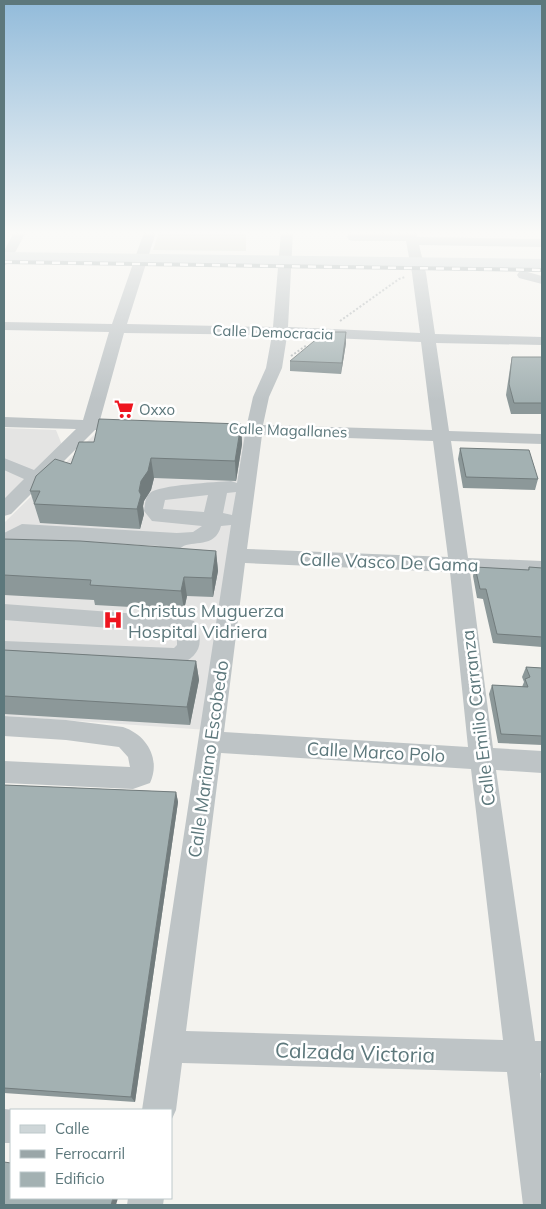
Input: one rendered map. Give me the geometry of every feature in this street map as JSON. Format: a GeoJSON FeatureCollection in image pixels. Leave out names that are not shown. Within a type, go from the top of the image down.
{"type":"FeatureCollection","features":[{"type":"Feature","properties":{"kind":"street"},"geometry":{"type":"LineString","coordinates":[[4,510],[90,425],[131,288]]}},
{"type":"Feature","properties":{"kind":"street","name":"Calle Mariano Escobedo"},"geometry":{"type":"LineString","coordinates":[[158,1109],[254,429],[261,397],[274,368],[280,331],[283,288]]}},
{"type":"Feature","properties":{"kind":"street","name":"Calle Emilio Carranza"},"geometry":{"type":"LineString","coordinates":[[422,288],[440,436],[459,565],[482,758],[532,1056],[541,1205]]}},
{"type":"Feature","properties":{"kind":"street","name":"Calle Democracia"},"geometry":{"type":"LineString","coordinates":[[4,326],[280,331],[542,341]]}},
{"type":"Feature","properties":{"kind":"street"},"geometry":{"type":"LineString","coordinates":[[4,422],[138,426]]}},
{"type":"Feature","properties":{"kind":"street","name":"Calle Magallanes"},"geometry":{"type":"LineString","coordinates":[[225,428],[542,438]]}},
{"type":"Feature","properties":{"kind":"street"},"geometry":{"type":"LineString","coordinates":[[4,463],[37,478]]}},
{"type":"Feature","properties":{"kind":"street"},"geometry":{"type":"LineString","coordinates":[[242,519],[159,516],[153,511],[158,495],[246,487]]}},
{"type":"Feature","properties":{"kind":"street"},"geometry":{"type":"LineString","coordinates":[[177,540],[163,555],[153,558],[17,546],[12,540],[14,534],[22,531],[177,540],[203,537],[211,529],[218,489]]}},
{"type":"Feature","properties":{"kind":"street","name":"Calle Vasco De Gama"},"geometry":{"type":"LineString","coordinates":[[236,556],[542,568]]}},
{"type":"Feature","properties":{"kind":"street"},"geometry":{"type":"LineString","coordinates":[[4,612],[178,625],[186,627],[188,634],[186,652],[175,657],[4,650]]}},
{"type":"Feature","properties":{"kind":"street"},"geometry":{"type":"LineString","coordinates":[[4,726],[66,730],[123,737],[128,739],[135,747],[143,770],[141,775],[133,778],[4,772]]}},
{"type":"Feature","properties":{"kind":"street","name":"Calle Marco Polo"},"geometry":{"type":"LineString","coordinates":[[210,742],[542,762]]}},
{"type":"Feature","properties":{"kind":"street","name":"Calzada Victoria"},"geometry":{"type":"LineString","coordinates":[[168,1046],[532,1056]]}},
{"type":"Feature","properties":{"kind":"path"},"geometry":{"type":"LineString","coordinates":[[274,368],[386,288]]}},
{"type":"Feature","properties":{"kind":"shaded area"},"geometry":{"type":"Polygon","coordinates":[[[4,428],[56,430],[62,445],[4,499],[4,428]]]}},
{"type":"Feature","properties":{"kind":"shaded area","name":"Christus Muguerza Hospital Vidriera"},"geometry":{"type":"Polygon","coordinates":[[[113,429],[247,434],[208,730],[4,716],[4,523],[96,433],[113,429]]]}},
{"type":"Feature","properties":{"kind":"building"},"geometry":{"type":"Polygon","coordinates":[[[325,332],[346,332],[342,363],[290,361],[325,332]]]}},
{"type":"Feature","properties":{"kind":"building"},"geometry":{"type":"Polygon","coordinates":[[[512,357],[542,357],[542,403],[514,403],[509,384],[512,357]]]}},
{"type":"Feature","properties":{"kind":"building"},"geometry":{"type":"Polygon","coordinates":[[[99,419],[241,424],[235,461],[151,458],[148,471],[141,481],[139,491],[141,495],[137,509],[34,504],[40,491],[30,491],[36,476],[55,459],[71,464],[79,442],[94,442],[99,419]]]}},
{"type":"Feature","properties":{"kind":"building"},"geometry":{"type":"Polygon","coordinates":[[[460,448],[529,450],[538,479],[466,477],[460,448]]]}},
{"type":"Feature","properties":{"kind":"building"},"geometry":{"type":"Polygon","coordinates":[[[4,539],[80,541],[216,551],[212,578],[184,577],[181,591],[90,585],[91,580],[4,575],[4,539]]]}},
{"type":"Feature","properties":{"kind":"building"},"geometry":{"type":"Polygon","coordinates":[[[475,567],[529,570],[529,567],[542,568],[542,637],[497,634],[486,589],[480,589],[475,567]]]}},
{"type":"Feature","properties":{"kind":"building"},"geometry":{"type":"Polygon","coordinates":[[[4,650],[196,661],[187,707],[4,696],[4,650]]]}},
{"type":"Feature","properties":{"kind":"building"},"geometry":{"type":"Polygon","coordinates":[[[526,667],[542,668],[542,736],[501,734],[492,685],[528,687],[525,679],[530,677],[526,667]]]}},
{"type":"Feature","properties":{"kind":"building"},"geometry":{"type":"Polygon","coordinates":[[[4,785],[176,792],[131,1097],[4,1088],[4,785]]]}},
{"type":"Feature","properties":{"kind":"building"},"geometry":{"type":"Polygon","coordinates":[[[4,1162],[10,1163],[10,1199],[113,1199],[111,1205],[4,1205],[4,1162]]]}},
{"type":"Feature","properties":{"kind":"place","name":"Oxxo"},"geometry":{"type":"Point","coordinates":[124,409]}},
{"type":"Feature","properties":{"kind":"place","name":"Christus Muguerza Hospital Vidriera"},"geometry":{"type":"Point","coordinates":[113,620]}}]}
